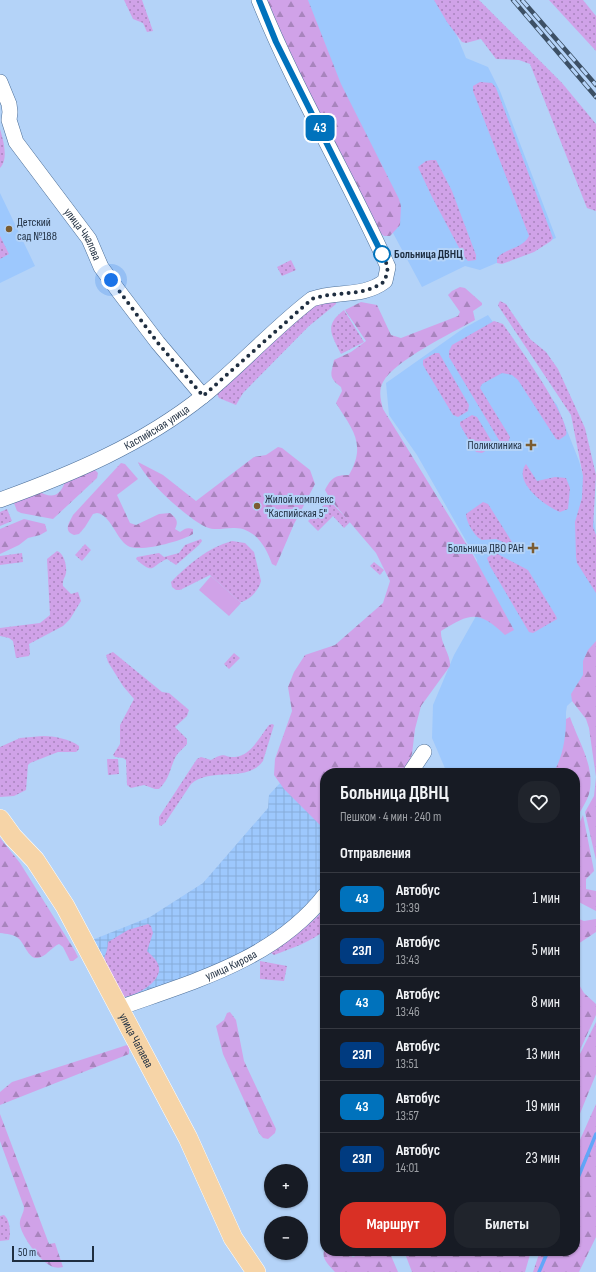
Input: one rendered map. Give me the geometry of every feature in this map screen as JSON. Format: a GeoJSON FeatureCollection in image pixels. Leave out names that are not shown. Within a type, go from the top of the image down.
{"type":"FeatureCollection","features":[{"type":"Feature","properties":{"kind":"main road","name":"улица Чапаева"},"geometry":{"type":"LineString","coordinates":[[0,819],[13,837],[35,860],[76,926],[188,1138],[233,1238],[256,1272]]}},
{"type":"Feature","properties":{"kind":"street","name":"Каспийская улица"},"geometry":{"type":"LineString","coordinates":[[0,500],[46,484],[122,449],[158,428],[203,396],[312,299],[328,294],[370,291],[385,281],[388,267],[276,42],[259,0]]}},
{"type":"Feature","properties":{"kind":"street","name":"улица Чкалова"},"geometry":{"type":"LineString","coordinates":[[0,82],[9,104],[9,120],[16,142],[89,239],[101,267],[120,293],[158,343],[203,396]]}},
{"type":"Feature","properties":{"kind":"street"},"geometry":{"type":"LineString","coordinates":[[413,768],[424,752]]}},
{"type":"Feature","properties":{"kind":"street","name":"улица Кирова"},"geometry":{"type":"LineString","coordinates":[[119,1008],[240,963],[265,949],[293,928],[320,900]]}},
{"type":"Feature","properties":{"kind":"shaded area"},"geometry":{"type":"Polygon","coordinates":[[[281,0],[438,0],[448,14],[466,58],[488,67],[500,91],[556,238],[480,270],[465,266],[422,287],[393,233],[281,0]]]}},
{"type":"Feature","properties":{"kind":"shaded area","name":"Детский сад №188"},"geometry":{"type":"Polygon","coordinates":[[[0,193],[35,266],[0,283],[0,193]]]}},
{"type":"Feature","properties":{"kind":"shaded area","name":"Больница ДВО РАН"},"geometry":{"type":"Polygon","coordinates":[[[488,315],[518,358],[557,405],[579,461],[593,512],[596,537],[596,674],[586,688],[567,706],[566,756],[560,768],[445,768],[432,738],[433,705],[454,655],[480,609],[477,560],[417,455],[389,415],[386,383],[464,328],[488,315]]]}},
{"type":"Feature","properties":{"kind":"shaded area"},"geometry":{"type":"Polygon","coordinates":[[[281,782],[320,820],[320,894],[275,938],[236,960],[122,1004],[87,942],[150,917],[203,883],[268,808],[269,795],[281,782]]]}},
{"type":"Feature","properties":{"kind":"green space"},"geometry":{"type":"Polygon","coordinates":[[[124,0],[142,0],[153,31],[147,32],[143,23],[133,19],[124,0]]]}},
{"type":"Feature","properties":{"kind":"green space"},"geometry":{"type":"Polygon","coordinates":[[[265,0],[308,0],[341,84],[399,199],[401,206],[400,225],[390,236],[384,236],[378,231],[284,45],[265,0]]]}},
{"type":"Feature","properties":{"kind":"green space"},"geometry":{"type":"Polygon","coordinates":[[[434,0],[479,0],[562,83],[596,124],[596,211],[587,208],[530,64],[519,60],[496,59],[481,39],[466,43],[462,42],[447,22],[434,0]]]}},
{"type":"Feature","properties":{"kind":"green space"},"geometry":{"type":"Polygon","coordinates":[[[549,0],[583,0],[596,16],[596,51],[549,0]]]}},
{"type":"Feature","properties":{"kind":"green space"},"geometry":{"type":"Polygon","coordinates":[[[480,82],[492,83],[496,88],[553,238],[551,241],[534,252],[502,264],[497,263],[497,258],[505,252],[522,244],[529,236],[473,91],[473,86],[480,82]]]}},
{"type":"Feature","properties":{"kind":"green space"},"geometry":{"type":"Polygon","coordinates":[[[0,129],[5,154],[3,164],[0,168],[0,129]]]}},
{"type":"Feature","properties":{"kind":"green space"},"geometry":{"type":"Polygon","coordinates":[[[436,160],[452,191],[476,255],[476,260],[468,261],[464,257],[418,167],[426,161],[436,160]]]}},
{"type":"Feature","properties":{"kind":"green space"},"geometry":{"type":"Polygon","coordinates":[[[0,236],[9,254],[0,259],[0,236]]]}},
{"type":"Feature","properties":{"kind":"green space"},"geometry":{"type":"Polygon","coordinates":[[[291,260],[296,270],[282,276],[277,267],[291,260]]]}},
{"type":"Feature","properties":{"kind":"green space"},"geometry":{"type":"Polygon","coordinates":[[[460,287],[465,288],[482,303],[482,305],[473,311],[475,320],[411,356],[399,365],[389,374],[381,385],[381,399],[383,409],[473,555],[514,630],[505,635],[488,621],[474,617],[467,618],[441,631],[442,640],[449,658],[450,666],[421,706],[415,729],[412,754],[406,768],[320,768],[320,825],[284,789],[274,775],[275,759],[292,711],[288,687],[294,672],[305,655],[335,645],[383,603],[390,581],[376,553],[330,499],[325,490],[334,478],[349,475],[357,454],[357,445],[352,429],[336,403],[342,391],[341,387],[332,378],[334,360],[351,352],[366,341],[345,310],[361,302],[377,305],[391,335],[401,338],[458,316],[460,312],[448,295],[460,287]]]}},
{"type":"Feature","properties":{"kind":"green space"},"geometry":{"type":"Polygon","coordinates":[[[336,301],[336,304],[309,326],[243,393],[236,405],[219,398],[216,392],[317,302],[336,301]]]}},
{"type":"Feature","properties":{"kind":"green space"},"geometry":{"type":"Polygon","coordinates":[[[500,301],[506,304],[530,339],[546,352],[558,369],[585,428],[596,475],[593,527],[596,535],[596,593],[577,563],[576,557],[575,522],[582,498],[583,476],[571,415],[499,307],[498,305],[500,301]]]}},
{"type":"Feature","properties":{"kind":"green space"},"geometry":{"type":"Polygon","coordinates":[[[344,310],[364,342],[341,354],[332,336],[331,326],[337,316],[344,310]]]}},
{"type":"Feature","properties":{"kind":"green space"},"geometry":{"type":"Polygon","coordinates":[[[494,321],[503,324],[552,398],[565,427],[566,435],[559,440],[556,439],[518,380],[512,375],[502,373],[482,384],[480,388],[510,437],[508,443],[502,445],[449,357],[449,351],[452,345],[494,321]]]}},
{"type":"Feature","properties":{"kind":"green space"},"geometry":{"type":"Polygon","coordinates":[[[435,353],[439,353],[469,405],[468,411],[458,417],[453,415],[423,365],[423,360],[435,353]]]}},
{"type":"Feature","properties":{"kind":"green space"},"geometry":{"type":"Polygon","coordinates":[[[472,415],[477,417],[492,442],[492,447],[482,453],[476,452],[460,425],[460,422],[472,415]]]}},
{"type":"Feature","properties":{"kind":"green space"},"geometry":{"type":"Polygon","coordinates":[[[278,447],[282,448],[310,470],[315,484],[294,524],[276,566],[272,564],[263,544],[253,534],[240,529],[216,529],[206,527],[178,508],[149,479],[138,462],[163,475],[196,501],[254,457],[266,455],[278,447]]]}},
{"type":"Feature","properties":{"kind":"green space"},"geometry":{"type":"Polygon","coordinates":[[[121,463],[125,464],[138,479],[117,495],[130,523],[136,525],[159,514],[170,513],[176,520],[177,524],[175,529],[180,532],[187,528],[193,529],[193,534],[180,540],[160,545],[134,548],[124,543],[110,522],[102,515],[97,513],[93,514],[79,534],[74,535],[71,533],[68,526],[73,515],[121,463]]]}},
{"type":"Feature","properties":{"kind":"green space"},"geometry":{"type":"Polygon","coordinates":[[[526,464],[537,481],[555,477],[566,478],[570,488],[568,509],[560,512],[547,505],[532,493],[523,478],[523,471],[526,464]]]}},
{"type":"Feature","properties":{"kind":"green space"},"geometry":{"type":"Polygon","coordinates":[[[94,469],[98,473],[97,478],[53,519],[17,511],[14,503],[37,491],[46,495],[57,494],[65,482],[94,469]]]}},
{"type":"Feature","properties":{"kind":"green space"},"geometry":{"type":"Polygon","coordinates":[[[329,500],[350,522],[344,528],[333,516],[318,531],[308,521],[329,500]]]}},
{"type":"Feature","properties":{"kind":"green space"},"geometry":{"type":"Polygon","coordinates":[[[483,502],[488,504],[512,542],[510,545],[496,539],[482,540],[471,529],[466,514],[483,502]]]}},
{"type":"Feature","properties":{"kind":"green space"},"geometry":{"type":"Polygon","coordinates":[[[7,509],[12,521],[0,526],[0,512],[7,509]]]}},
{"type":"Feature","properties":{"kind":"green space"},"geometry":{"type":"Polygon","coordinates":[[[24,519],[45,524],[47,531],[40,535],[28,538],[19,545],[0,554],[0,529],[24,519]]]}},
{"type":"Feature","properties":{"kind":"green space"},"geometry":{"type":"Polygon","coordinates":[[[201,539],[202,541],[199,545],[176,565],[167,559],[150,568],[146,567],[136,559],[137,557],[159,553],[164,557],[179,553],[185,545],[201,539]]]}},
{"type":"Feature","properties":{"kind":"green space"},"geometry":{"type":"Polygon","coordinates":[[[232,541],[245,543],[254,552],[261,581],[258,588],[247,600],[240,602],[210,575],[180,590],[176,590],[172,587],[171,582],[199,557],[214,548],[232,541]]]}},
{"type":"Feature","properties":{"kind":"green space"},"geometry":{"type":"Polygon","coordinates":[[[85,544],[91,550],[82,561],[75,555],[85,544]]]}},
{"type":"Feature","properties":{"kind":"green space"},"geometry":{"type":"Polygon","coordinates":[[[57,551],[62,554],[66,567],[63,586],[71,594],[78,592],[81,601],[70,619],[63,626],[29,644],[29,656],[16,658],[13,641],[9,638],[0,636],[0,628],[40,623],[50,615],[47,559],[57,551]]]}},
{"type":"Feature","properties":{"kind":"green space"},"geometry":{"type":"Polygon","coordinates":[[[494,552],[528,570],[557,619],[533,633],[529,632],[490,566],[487,558],[494,552]]]}},
{"type":"Feature","properties":{"kind":"green space"},"geometry":{"type":"Polygon","coordinates":[[[22,553],[23,562],[0,565],[0,556],[22,553]]]}},
{"type":"Feature","properties":{"kind":"green space"},"geometry":{"type":"Polygon","coordinates":[[[374,562],[384,570],[380,575],[370,566],[374,562]]]}},
{"type":"Feature","properties":{"kind":"green space"},"geometry":{"type":"Polygon","coordinates":[[[211,576],[241,603],[229,616],[199,590],[211,576]]]}},
{"type":"Feature","properties":{"kind":"green space"},"geometry":{"type":"Polygon","coordinates":[[[596,641],[596,777],[589,728],[586,719],[572,701],[571,694],[583,675],[583,661],[588,650],[596,641]]]}},
{"type":"Feature","properties":{"kind":"green space"},"geometry":{"type":"Polygon","coordinates":[[[113,652],[162,692],[169,693],[189,710],[187,716],[175,727],[187,739],[187,744],[176,756],[167,778],[159,789],[144,785],[131,788],[127,785],[126,760],[113,755],[120,744],[120,725],[134,699],[123,686],[108,662],[106,655],[113,652]]]}},
{"type":"Feature","properties":{"kind":"green space"},"geometry":{"type":"Polygon","coordinates":[[[234,653],[240,658],[229,669],[224,664],[234,653]]]}},
{"type":"Feature","properties":{"kind":"green space"},"geometry":{"type":"Polygon","coordinates":[[[570,717],[585,754],[590,774],[591,784],[589,794],[580,812],[580,768],[556,768],[563,747],[566,719],[570,717]]]}},
{"type":"Feature","properties":{"kind":"green space"},"geometry":{"type":"Polygon","coordinates":[[[269,725],[274,725],[263,761],[256,768],[248,772],[238,774],[209,776],[199,779],[191,784],[165,823],[161,826],[159,825],[159,817],[197,759],[201,757],[211,760],[222,755],[231,757],[241,756],[259,740],[269,725]]]}},
{"type":"Feature","properties":{"kind":"green space"},"geometry":{"type":"Polygon","coordinates":[[[43,736],[57,737],[67,740],[79,746],[79,749],[76,752],[58,752],[30,763],[28,765],[26,790],[14,796],[0,797],[0,747],[20,738],[43,736]]]}},
{"type":"Feature","properties":{"kind":"green space"},"geometry":{"type":"Polygon","coordinates":[[[107,759],[118,759],[119,774],[108,775],[107,759]]]}},
{"type":"Feature","properties":{"kind":"green space"},"geometry":{"type":"Polygon","coordinates":[[[596,777],[596,860],[585,812],[594,796],[596,777]]]}},
{"type":"Feature","properties":{"kind":"green space"},"geometry":{"type":"Polygon","coordinates":[[[583,815],[594,871],[586,879],[586,889],[596,891],[596,911],[580,903],[580,822],[583,815]]]}},
{"type":"Feature","properties":{"kind":"green space"},"geometry":{"type":"Polygon","coordinates":[[[0,838],[20,863],[75,951],[78,957],[73,961],[70,961],[63,947],[59,944],[43,956],[37,958],[30,955],[21,940],[10,934],[0,933],[0,838]]]}},
{"type":"Feature","properties":{"kind":"green space"},"geometry":{"type":"Polygon","coordinates":[[[320,914],[320,934],[301,944],[274,955],[271,953],[272,949],[313,921],[320,914]]]}},
{"type":"Feature","properties":{"kind":"green space"},"geometry":{"type":"Polygon","coordinates":[[[580,919],[584,921],[596,919],[596,932],[580,943],[580,919]]]}},
{"type":"Feature","properties":{"kind":"green space"},"geometry":{"type":"Polygon","coordinates":[[[148,924],[151,926],[153,933],[147,951],[158,964],[158,976],[143,990],[125,997],[121,993],[104,962],[108,942],[128,930],[148,924]]]}},
{"type":"Feature","properties":{"kind":"green space"},"geometry":{"type":"Polygon","coordinates":[[[260,961],[287,966],[284,981],[260,979],[260,961]]]}},
{"type":"Feature","properties":{"kind":"green space"},"geometry":{"type":"Polygon","coordinates":[[[580,986],[584,993],[596,1004],[596,1015],[580,1050],[580,986]]]}},
{"type":"Feature","properties":{"kind":"green space"},"geometry":{"type":"Polygon","coordinates":[[[230,1012],[236,1020],[244,1061],[276,1129],[275,1133],[268,1139],[263,1138],[259,1133],[223,1054],[216,1026],[224,1020],[227,1013],[230,1012]]]}},
{"type":"Feature","properties":{"kind":"green space"},"geometry":{"type":"Polygon","coordinates":[[[596,1022],[596,1074],[580,1114],[580,1054],[596,1022]]]}},
{"type":"Feature","properties":{"kind":"green space"},"geometry":{"type":"Polygon","coordinates":[[[127,1045],[129,1047],[129,1054],[0,1105],[0,1092],[12,1082],[127,1045]]]}},
{"type":"Feature","properties":{"kind":"green space"},"geometry":{"type":"Polygon","coordinates":[[[596,1104],[596,1237],[579,1272],[533,1272],[538,1256],[580,1256],[580,1140],[596,1104]]]}},
{"type":"Feature","properties":{"kind":"green space"},"geometry":{"type":"Polygon","coordinates":[[[0,1114],[49,1244],[55,1243],[63,1267],[52,1267],[42,1259],[28,1242],[21,1230],[20,1223],[24,1207],[0,1141],[0,1114]]]}},
{"type":"Feature","properties":{"kind":"green space"},"geometry":{"type":"Polygon","coordinates":[[[4,1215],[9,1223],[10,1237],[9,1240],[0,1241],[0,1216],[4,1215]]]}},
{"type":"Feature","properties":{"kind":"green space"},"geometry":{"type":"Polygon","coordinates":[[[324,1256],[391,1256],[398,1272],[335,1272],[324,1256]]]}},
{"type":"Feature","properties":{"kind":"green space"},"geometry":{"type":"Polygon","coordinates":[[[406,1256],[530,1256],[525,1272],[412,1272],[406,1256]]]}},
{"type":"Feature","properties":{"kind":"waterway"},"geometry":{"type":"LineString","coordinates":[[580,1173],[596,1134]]}},
{"type":"Feature","properties":{"kind":"waterway"},"geometry":{"type":"LineString","coordinates":[[539,1272],[546,1256]]}},
{"type":"Feature","properties":{"kind":"railway"},"geometry":{"type":"LineString","coordinates":[[513,0],[596,97]]}},
{"type":"Feature","properties":{"kind":"railway"},"geometry":{"type":"LineString","coordinates":[[522,0],[596,85]]}},
{"type":"Feature","properties":{"kind":"bus line","name":"43"},"geometry":{"type":"LineString","coordinates":[[259,0],[276,42],[383,256]]}},
{"type":"Feature","properties":{"kind":"place","name":"Детский сад №188"},"geometry":{"type":"Point","coordinates":[9,229]}},
{"type":"Feature","properties":{"kind":"place","name":"Больница ДВНЦ"},"geometry":{"type":"Point","coordinates":[382,254]}},
{"type":"Feature","properties":{"kind":"place","name":"Поликлиника"},"geometry":{"type":"Point","coordinates":[531,445]}},
{"type":"Feature","properties":{"kind":"place","name":"Жилой комплекс \"Каспийская 5\""},"geometry":{"type":"Point","coordinates":[257,506]}},
{"type":"Feature","properties":{"kind":"place","name":"Больница ДВО РАН"},"geometry":{"type":"Point","coordinates":[533,548]}},
{"type":"Feature","properties":{"kind":"route"},"geometry":{"type":"LineString","coordinates":[[111,280],[158,343],[203,396],[312,299],[328,294],[370,291],[378,287],[385,281],[387,276],[388,267],[382,254]]}}]}
